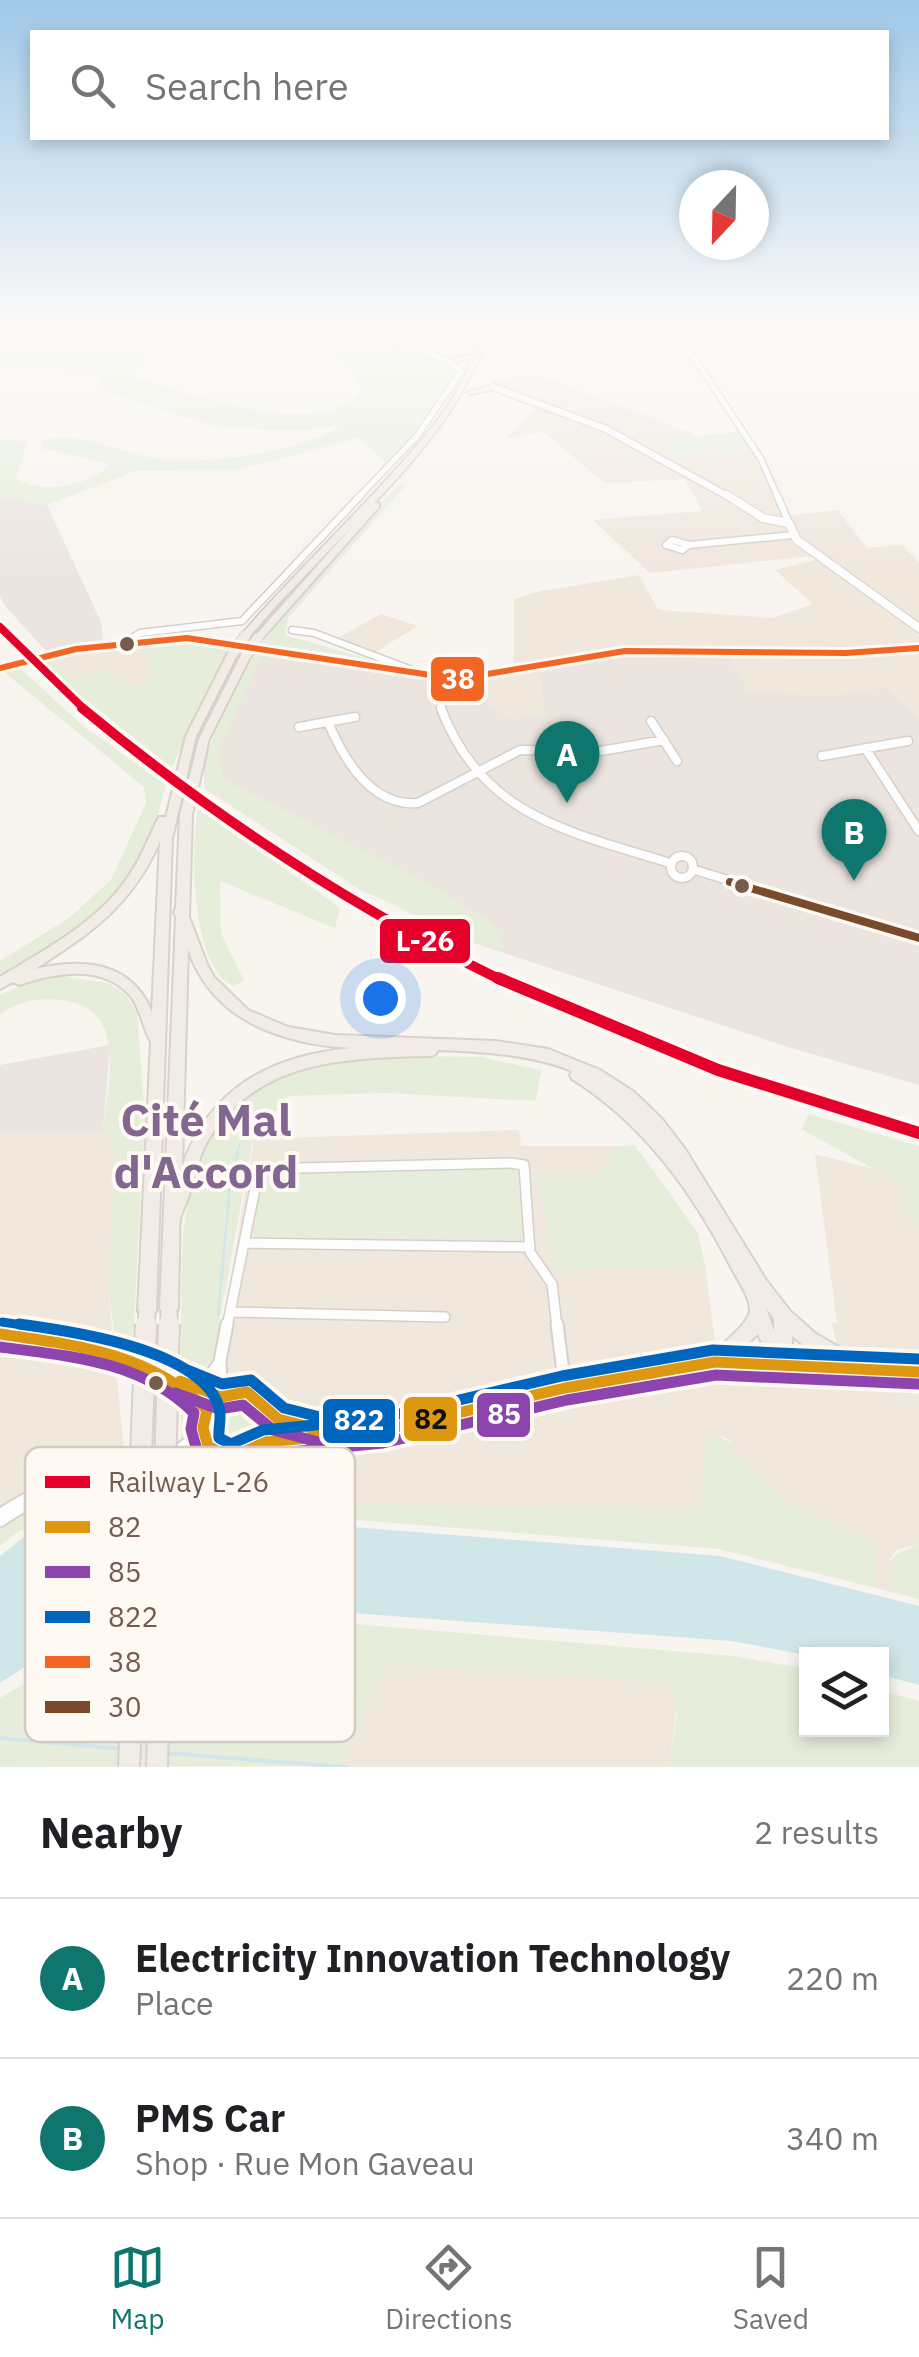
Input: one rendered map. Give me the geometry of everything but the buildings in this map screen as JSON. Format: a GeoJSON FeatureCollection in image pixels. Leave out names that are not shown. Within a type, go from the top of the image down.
{"type":"FeatureCollection","features":[{"type":"Feature","properties":{"kind":"highway"},"geometry":{"type":"LineString","coordinates":[[165,1447],[180,912],[186,815],[196,766],[245,636],[430,436],[445,412]]}},
{"type":"Feature","properties":{"kind":"highway"},"geometry":{"type":"LineString","coordinates":[[0,988],[113,908],[142,872],[171,805],[201,710],[240,654],[438,438],[456,412]]}},
{"type":"Feature","properties":{"kind":"highway"},"geometry":{"type":"LineString","coordinates":[[142,1447],[156,1040],[171,805]]}},
{"type":"Feature","properties":{"kind":"highway"},"geometry":{"type":"LineString","coordinates":[[180,912],[209,981],[222,997],[266,1026],[329,1042],[471,1042],[526,1048],[575,1064],[614,1086],[673,1144],[783,1316],[828,1354],[859,1368]]}},
{"type":"Feature","properties":{"kind":"highway"},"geometry":{"type":"LineString","coordinates":[[0,988],[40,971],[77,969],[109,975],[140,999],[156,1040]]}},
{"type":"Feature","properties":{"kind":"highway"},"geometry":{"type":"LineString","coordinates":[[172,1220],[202,1137],[215,1116],[233,1096],[272,1071],[335,1055],[424,1050],[512,1054],[587,1080],[644,1126],[682,1173],[748,1283],[783,1363]]}},
{"type":"Feature","properties":{"kind":"highway"},"geometry":{"type":"LineString","coordinates":[[715,1362],[754,1326],[758,1311]]}},
{"type":"Feature","properties":{"kind":"highway"},"geometry":{"type":"LineString","coordinates":[[783,1316],[783,1363]]}},
{"type":"Feature","properties":{"kind":"highway"},"geometry":{"type":"LineString","coordinates":[[130,1767],[131,1742]]}},
{"type":"Feature","properties":{"kind":"highway"},"geometry":{"type":"LineString","coordinates":[[157,1767],[158,1742]]}},
{"type":"Feature","properties":{"kind":"street"},"geometry":{"type":"LineString","coordinates":[[125,642],[140,633],[242,621],[417,436],[433,412]]}},
{"type":"Feature","properties":{"kind":"street"},"geometry":{"type":"LineString","coordinates":[[561,412],[606,429],[686,468],[763,518],[789,523]]}},
{"type":"Feature","properties":{"kind":"street"},"geometry":{"type":"LineString","coordinates":[[730,412],[761,459],[793,535],[919,628]]}},
{"type":"Feature","properties":{"kind":"street"},"geometry":{"type":"LineString","coordinates":[[689,544],[793,535]]}},
{"type":"Feature","properties":{"kind":"street"},"geometry":{"type":"LineString","coordinates":[[292,630],[314,633],[425,676]]}},
{"type":"Feature","properties":{"kind":"street"},"geometry":{"type":"LineString","coordinates":[[0,668],[50,654],[125,642],[204,639],[439,678],[502,676],[626,652],[858,655],[919,648]]}},
{"type":"Feature","properties":{"kind":"street"},"geometry":{"type":"LineString","coordinates":[[439,678],[436,692],[448,729],[473,774],[528,816],[670,863],[679,876],[695,870]]}},
{"type":"Feature","properties":{"kind":"street"},"geometry":{"type":"LineString","coordinates":[[299,727],[355,717]]}},
{"type":"Feature","properties":{"kind":"street"},"geometry":{"type":"LineString","coordinates":[[652,721],[676,761]]}},
{"type":"Feature","properties":{"kind":"street"},"geometry":{"type":"LineString","coordinates":[[328,722],[348,761],[396,804],[418,803],[496,760],[532,747],[601,752],[664,740]]}},
{"type":"Feature","properties":{"kind":"street"},"geometry":{"type":"LineString","coordinates":[[822,756],[908,740]]}},
{"type":"Feature","properties":{"kind":"street"},"geometry":{"type":"LineString","coordinates":[[865,748],[919,831]]}},
{"type":"Feature","properties":{"kind":"street"},"geometry":{"type":"LineString","coordinates":[[670,863],[683,858],[695,870],[919,938]]}},
{"type":"Feature","properties":{"kind":"street"},"geometry":{"type":"LineString","coordinates":[[182,1382],[209,1378],[220,1361],[260,1169],[510,1163],[524,1165],[532,1258],[548,1275],[565,1388]]}},
{"type":"Feature","properties":{"kind":"street"},"geometry":{"type":"LineString","coordinates":[[245,1243],[530,1246]]}},
{"type":"Feature","properties":{"kind":"street"},"geometry":{"type":"LineString","coordinates":[[232,1312],[445,1318]]}},
{"type":"Feature","properties":{"kind":"street"},"geometry":{"type":"LineString","coordinates":[[0,1334],[98,1351],[224,1395],[247,1392],[278,1419],[352,1434]]}},
{"type":"Feature","properties":{"kind":"street"},"geometry":{"type":"LineString","coordinates":[[187,1447],[224,1395],[220,1361]]}},
{"type":"Feature","properties":{"kind":"street"},"geometry":{"type":"LineString","coordinates":[[258,1447],[266,1442],[352,1434],[565,1388],[715,1362],[919,1372]]}},
{"type":"Feature","properties":{"kind":"street"},"geometry":{"type":"LineString","coordinates":[[182,1382],[204,1401],[209,1447]]}},
{"type":"Feature","properties":{"kind":"street"},"geometry":{"type":"LineString","coordinates":[[251,1447],[264,1431],[260,1402]]}},
{"type":"Feature","properties":{"kind":"street"},"geometry":{"type":"LineString","coordinates":[[0,1518],[25,1500]]}},
{"type":"Feature","properties":{"kind":"shaded area"},"geometry":{"type":"Polygon","coordinates":[[[530,412],[637,412],[697,435],[671,439],[713,449],[754,448],[786,516],[838,510],[867,548],[902,545],[919,562],[919,719],[885,687],[833,696],[748,691],[727,654],[617,657],[540,674],[544,712],[511,720],[459,685],[457,679],[505,677],[514,668],[514,599],[542,591],[639,575],[658,610],[773,618],[813,604],[775,570],[815,560],[812,556],[650,573],[593,520],[702,511],[685,479],[605,483],[542,431],[506,439],[530,412]]]}},
{"type":"Feature","properties":{"kind":"shaded area"},"geometry":{"type":"Polygon","coordinates":[[[0,496],[47,505],[101,622],[104,645],[46,651],[6,607],[0,597],[0,496]]]}},
{"type":"Feature","properties":{"kind":"shaded area"},"geometry":{"type":"Polygon","coordinates":[[[381,614],[418,626],[373,653],[336,639],[381,614]]]}},
{"type":"Feature","properties":{"kind":"shaded area"},"geometry":{"type":"Polygon","coordinates":[[[140,633],[147,640],[150,681],[122,685],[101,670],[71,681],[55,657],[125,642],[140,633]]]}},
{"type":"Feature","properties":{"kind":"shaded area"},"geometry":{"type":"Polygon","coordinates":[[[257,651],[459,685],[511,720],[544,712],[540,673],[617,657],[728,654],[748,691],[833,696],[885,687],[919,719],[919,1085],[788,1047],[480,945],[392,900],[364,892],[204,788],[204,761],[247,660],[257,651]]]}},
{"type":"Feature","properties":{"kind":"shaded area"},"geometry":{"type":"Polygon","coordinates":[[[110,1045],[103,1132],[0,1132],[0,1065],[110,1045]]]}},
{"type":"Feature","properties":{"kind":"shaded area"},"geometry":{"type":"Polygon","coordinates":[[[519,1130],[521,1146],[619,1146],[597,1175],[544,1200],[553,1268],[705,1266],[720,1378],[844,1379],[832,1323],[837,1323],[815,1154],[877,1170],[907,1187],[905,1218],[919,1225],[919,1544],[896,1550],[890,1559],[891,1592],[876,1588],[875,1552],[862,1536],[795,1508],[731,1450],[734,1445],[725,1437],[706,1438],[701,1512],[355,1504],[355,1447],[181,1447],[181,1361],[211,1368],[225,1313],[254,1139],[519,1130]]]}},
{"type":"Feature","properties":{"kind":"shaded area"},"geometry":{"type":"Polygon","coordinates":[[[0,1132],[103,1132],[116,1147],[108,1289],[124,1447],[25,1447],[25,1500],[0,1518],[0,1132]]]}},
{"type":"Feature","properties":{"kind":"shaded area"},"geometry":{"type":"Polygon","coordinates":[[[355,1527],[720,1556],[919,1606],[919,1685],[889,1677],[889,1647],[799,1647],[799,1654],[732,1641],[355,1613],[355,1527]]]}},
{"type":"Feature","properties":{"kind":"shaded area"},"geometry":{"type":"Polygon","coordinates":[[[25,1536],[25,1667],[0,1683],[0,1556],[25,1536]]]}},
{"type":"Feature","properties":{"kind":"shaded area"},"geometry":{"type":"Polygon","coordinates":[[[385,1662],[662,1682],[675,1691],[677,1707],[669,1767],[322,1767],[337,1742],[355,1742],[355,1712],[385,1662]]]}},
{"type":"Feature","properties":{"kind":"green space"},"geometry":{"type":"Polygon","coordinates":[[[171,412],[433,412],[389,467],[359,438],[235,470],[136,471],[47,505],[0,496],[0,440],[28,441],[16,478],[51,487],[91,478],[111,464],[43,449],[41,440],[74,438],[154,458],[224,459],[301,444],[341,426],[295,431],[218,427],[171,412]]]}},
{"type":"Feature","properties":{"kind":"green space"},"geometry":{"type":"Polygon","coordinates":[[[742,431],[754,448],[726,456],[713,449],[680,461],[658,449],[672,444],[670,439],[742,431]]]}},
{"type":"Feature","properties":{"kind":"green space"},"geometry":{"type":"Polygon","coordinates":[[[400,483],[406,485],[288,618],[285,635],[397,667],[260,646],[317,572],[400,483]]]}},
{"type":"Feature","properties":{"kind":"green space"},"geometry":{"type":"Polygon","coordinates":[[[147,640],[229,647],[171,769],[89,708],[40,661],[55,657],[71,681],[101,669],[122,685],[150,681],[147,640]]]}},
{"type":"Feature","properties":{"kind":"green space"},"geometry":{"type":"Polygon","coordinates":[[[257,651],[369,671],[261,657],[219,747],[223,779],[436,888],[493,924],[505,948],[476,944],[364,892],[204,788],[209,751],[220,715],[235,682],[257,651]]]}},
{"type":"Feature","properties":{"kind":"green space"},"geometry":{"type":"Polygon","coordinates":[[[19,667],[82,725],[166,785],[146,852],[118,893],[82,926],[0,981],[0,961],[69,918],[111,880],[146,803],[144,787],[4,672],[19,667]]]}},
{"type":"Feature","properties":{"kind":"green space"},"geometry":{"type":"Polygon","coordinates":[[[198,808],[331,901],[340,909],[335,928],[220,881],[221,933],[244,981],[233,986],[219,974],[201,932],[197,905],[194,851],[198,808]]]}},
{"type":"Feature","properties":{"kind":"green space"},"geometry":{"type":"Polygon","coordinates":[[[58,976],[108,983],[125,994],[137,1012],[145,1120],[133,1340],[115,1337],[108,1289],[116,1148],[103,1132],[110,1073],[106,1035],[99,1019],[86,1007],[66,1001],[32,1001],[0,1014],[0,995],[39,978],[58,976]]]}},
{"type":"Feature","properties":{"kind":"green space"},"geometry":{"type":"Polygon","coordinates":[[[415,1056],[481,1057],[542,1070],[535,1101],[388,1093],[288,1096],[253,1139],[211,1368],[181,1361],[181,1277],[189,1195],[201,1158],[219,1124],[247,1095],[286,1073],[333,1062],[415,1056]]]}},
{"type":"Feature","properties":{"kind":"green space"},"geometry":{"type":"Polygon","coordinates":[[[809,1114],[919,1146],[919,1225],[905,1218],[907,1187],[801,1129],[809,1114]]]}},
{"type":"Feature","properties":{"kind":"green space"},"geometry":{"type":"Polygon","coordinates":[[[635,1145],[698,1233],[705,1266],[553,1269],[544,1200],[532,1176],[597,1175],[619,1146],[635,1145]]]}},
{"type":"Feature","properties":{"kind":"green space"},"geometry":{"type":"Polygon","coordinates":[[[515,1168],[522,1178],[521,1240],[254,1236],[260,1182],[271,1170],[515,1168]]]}},
{"type":"Feature","properties":{"kind":"green space"},"geometry":{"type":"Polygon","coordinates":[[[234,1405],[250,1411],[256,1427],[250,1443],[226,1447],[218,1443],[212,1427],[218,1411],[234,1405]]]}},
{"type":"Feature","properties":{"kind":"green space"},"geometry":{"type":"Polygon","coordinates":[[[714,1434],[735,1445],[732,1451],[795,1508],[862,1536],[875,1552],[876,1588],[719,1549],[355,1520],[355,1504],[700,1512],[706,1438],[714,1434]]]}},
{"type":"Feature","properties":{"kind":"green space"},"geometry":{"type":"Polygon","coordinates":[[[25,1500],[25,1528],[0,1546],[0,1518],[25,1500]]]}},
{"type":"Feature","properties":{"kind":"green space"},"geometry":{"type":"Polygon","coordinates":[[[919,1544],[919,1599],[891,1592],[892,1559],[919,1544]]]}},
{"type":"Feature","properties":{"kind":"green space"},"geometry":{"type":"Polygon","coordinates":[[[355,1624],[734,1656],[799,1668],[799,1737],[889,1737],[889,1693],[919,1701],[919,1767],[669,1767],[677,1716],[675,1691],[662,1682],[386,1663],[355,1732],[355,1624]]]}},
{"type":"Feature","properties":{"kind":"green space"},"geometry":{"type":"Polygon","coordinates":[[[25,1683],[25,1742],[351,1742],[340,1766],[0,1767],[0,1698],[25,1683]]]}},
{"type":"Feature","properties":{"kind":"waterway"},"geometry":{"type":"LineString","coordinates":[[218,1315],[230,1187],[239,1145]]}},
{"type":"Feature","properties":{"kind":"waterway"},"geometry":{"type":"LineString","coordinates":[[0,1738],[25,1740]]}},
{"type":"Feature","properties":{"kind":"waterway"},"geometry":{"type":"LineString","coordinates":[[45,1742],[123,1749]]}},
{"type":"Feature","properties":{"kind":"waterway"},"geometry":{"type":"LineString","coordinates":[[166,1753],[345,1767]]}},
{"type":"Feature","properties":{"kind":"rail line","name":"L-26"},"geometry":{"type":"LineString","coordinates":[[0,627],[48,678],[129,745],[304,869],[398,927],[524,991],[652,1046],[784,1093],[919,1133]]}},
{"type":"Feature","properties":{"kind":"transit line","name":"38"},"geometry":{"type":"LineString","coordinates":[[0,668],[76,649],[187,638],[457,679],[625,651],[846,653],[919,648]]}},
{"type":"Feature","properties":{"kind":"transit line","name":"30"},"geometry":{"type":"LineString","coordinates":[[730,882],[919,938]]}},
{"type":"Feature","properties":{"kind":"transit line","name":"822"},"geometry":{"type":"LineString","coordinates":[[2,1322],[124,1345],[186,1370],[208,1387],[219,1407],[219,1438],[231,1444],[263,1430],[378,1419],[562,1376],[713,1350],[919,1359]]}},
{"type":"Feature","properties":{"kind":"transit line","name":"82"},"geometry":{"type":"LineString","coordinates":[[0,1334],[84,1347],[165,1375],[188,1390],[207,1410],[203,1428],[210,1447]]}},
{"type":"Feature","properties":{"kind":"transit line","name":"85"},"geometry":{"type":"LineString","coordinates":[[0,1347],[104,1364],[155,1382],[194,1413],[191,1429],[196,1447]]}},
{"type":"Feature","properties":{"kind":"transit line","name":"82"},"geometry":{"type":"LineString","coordinates":[[255,1447],[266,1442],[380,1431],[565,1388],[715,1362],[919,1372]]}},
{"type":"Feature","properties":{"kind":"transit line","name":"822"},"geometry":{"type":"LineString","coordinates":[[185,1369],[222,1384],[251,1380],[284,1408],[328,1419]]}},
{"type":"Feature","properties":{"kind":"transit line","name":"85"},"geometry":{"type":"LineString","coordinates":[[342,1447],[383,1443],[567,1400],[716,1375],[918,1384]]}},
{"type":"Feature","properties":{"kind":"transit line","name":"82"},"geometry":{"type":"LineString","coordinates":[[180,1381],[221,1397],[247,1392],[278,1419],[325,1431]]}},
{"type":"Feature","properties":{"kind":"transit line","name":"85"},"geometry":{"type":"LineString","coordinates":[[175,1393],[219,1409],[243,1405],[273,1430],[322,1443]]}},
{"type":"Feature","properties":{"kind":"place","name":"Electricity Innovation Technology"},"geometry":{"type":"Point","coordinates":[567,803]}},
{"type":"Feature","properties":{"kind":"place","name":"PMS Car"},"geometry":{"type":"Point","coordinates":[854,881]}},
{"type":"Feature","properties":{"kind":"district","name":"Cité Mal d'Accord"},"geometry":{"type":"Point","coordinates":[206,1146]}}]}
